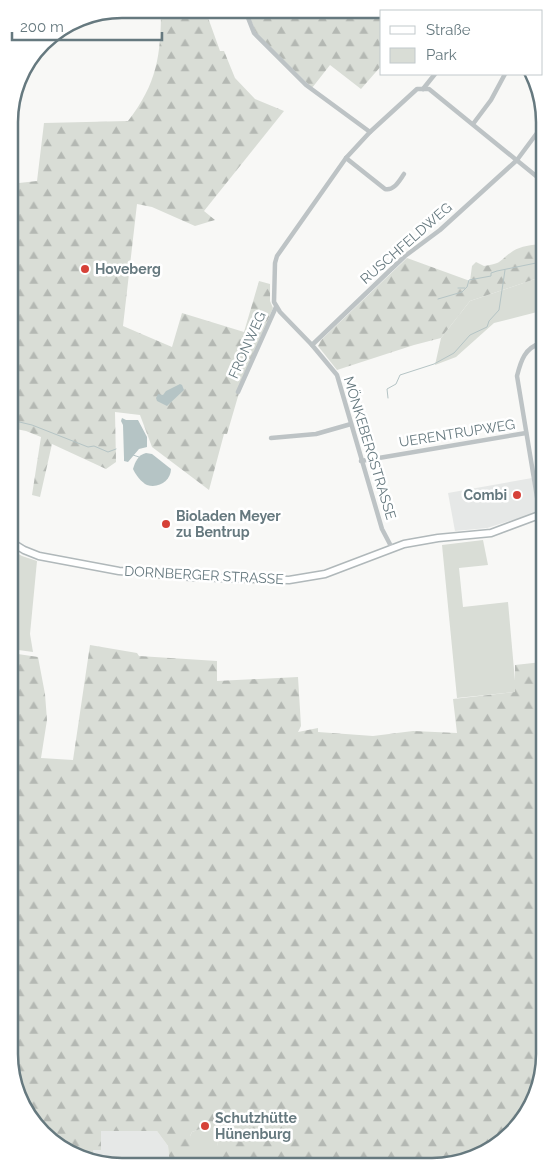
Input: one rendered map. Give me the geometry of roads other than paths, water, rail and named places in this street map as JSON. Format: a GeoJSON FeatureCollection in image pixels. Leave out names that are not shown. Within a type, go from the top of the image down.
{"type":"FeatureCollection","features":[{"type":"Feature","properties":{"kind":"main road","name":"DORNBERGER STRASSE"},"geometry":{"type":"LineString","coordinates":[[18,546],[40,556],[119,571],[275,580],[325,574],[404,544],[431,539],[491,533],[536,517]]}},
{"type":"Feature","properties":{"kind":"street"},"geometry":{"type":"LineString","coordinates":[[248,18],[254,34],[306,85],[370,132]]}},
{"type":"Feature","properties":{"kind":"street"},"geometry":{"type":"LineString","coordinates":[[423,88],[434,75]]}},
{"type":"Feature","properties":{"kind":"street"},"geometry":{"type":"LineString","coordinates":[[472,124],[491,100],[505,75]]}},
{"type":"Feature","properties":{"kind":"street"},"geometry":{"type":"LineString","coordinates":[[276,307],[274,302],[277,256],[346,158],[370,132],[417,89],[429,89],[536,176]]}},
{"type":"Feature","properties":{"kind":"street","name":"RUSCHFELDWEG"},"geometry":{"type":"LineString","coordinates":[[312,345],[405,256],[440,230],[517,160],[536,134]]}},
{"type":"Feature","properties":{"kind":"street"},"geometry":{"type":"LineString","coordinates":[[346,158],[389,190],[392,189],[404,174]]}},
{"type":"Feature","properties":{"kind":"street","name":"MÖNKEBERGSTRASSE"},"geometry":{"type":"LineString","coordinates":[[276,307],[312,345],[337,376],[382,528],[392,548]]}},
{"type":"Feature","properties":{"kind":"street","name":"FRONWEG"},"geometry":{"type":"LineString","coordinates":[[238,392],[276,307]]}},
{"type":"Feature","properties":{"kind":"street"},"geometry":{"type":"LineString","coordinates":[[536,345],[531,347],[520,363],[517,376],[536,486]]}},
{"type":"Feature","properties":{"kind":"street"},"geometry":{"type":"LineString","coordinates":[[271,438],[316,434],[350,424]]}},
{"type":"Feature","properties":{"kind":"street","name":"UERENTRUPWEG"},"geometry":{"type":"LineString","coordinates":[[361,460],[526,433]]}},
{"type":"Feature","properties":{"kind":"waterway"},"geometry":{"type":"LineString","coordinates":[[438,299],[462,292],[467,287],[469,280],[491,276],[491,273],[497,271],[536,263]]}},
{"type":"Feature","properties":{"kind":"waterway"},"geometry":{"type":"LineString","coordinates":[[388,398],[387,389],[396,384],[400,375],[434,364],[454,353],[470,335],[487,327],[489,321],[499,310],[505,270]]}},
{"type":"Feature","properties":{"kind":"waterway"},"geometry":{"type":"LineString","coordinates":[[458,288],[465,288]]}},
{"type":"Feature","properties":{"kind":"waterway"},"geometry":{"type":"LineString","coordinates":[[18,422],[32,425],[88,447],[94,446],[108,452],[116,449]]}},
{"type":"Feature","properties":{"kind":"waterway"},"geometry":{"type":"LineString","coordinates":[[133,455],[139,457]]}},
{"type":"Feature","properties":{"kind":"place","name":"Hoveberg"},"geometry":{"type":"Point","coordinates":[85,269]}},
{"type":"Feature","properties":{"kind":"place","name":"Combi"},"geometry":{"type":"Point","coordinates":[517,495]}},
{"type":"Feature","properties":{"kind":"place","name":"Bioladen Meyer zu Bentrup"},"geometry":{"type":"Point","coordinates":[166,524]}},
{"type":"Feature","properties":{"kind":"place","name":"Schutzhütte Hünenburg"},"geometry":{"type":"Point","coordinates":[205,1126]}}]}
